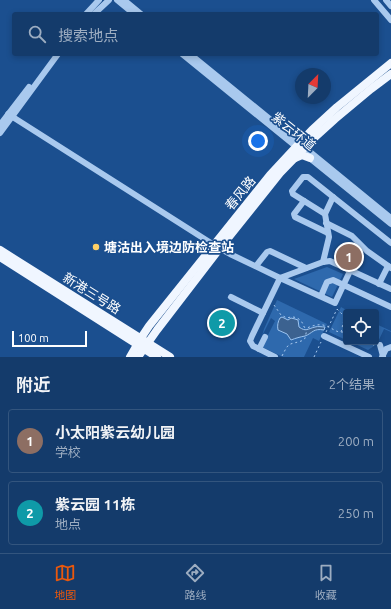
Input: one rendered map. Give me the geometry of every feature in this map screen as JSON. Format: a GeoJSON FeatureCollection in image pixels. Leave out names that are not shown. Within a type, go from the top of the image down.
{"type":"FeatureCollection","features":[{"type":"Feature","properties":{"kind":"main road","name":"春风路"},"geometry":{"type":"LineString","coordinates":[[300,148],[312,130],[337,107],[391,63]]}},
{"type":"Feature","properties":{"kind":"main road","name":"春风路"},"geometry":{"type":"LineString","coordinates":[[135,357],[136,350],[149,337],[153,328],[217,246],[271,184],[292,156],[345,110],[391,74]]}},
{"type":"Feature","properties":{"kind":"main road"},"geometry":{"type":"LineString","coordinates":[[292,156],[302,155],[312,157]]}},
{"type":"Feature","properties":{"kind":"main road","name":"新港三号路"},"geometry":{"type":"LineString","coordinates":[[0,250],[157,354],[170,357]]}},
{"type":"Feature","properties":{"kind":"main road","name":"新港三号路"},"geometry":{"type":"LineString","coordinates":[[0,257],[125,332]]}},
{"type":"Feature","properties":{"kind":"main road"},"geometry":{"type":"LineString","coordinates":[[125,332],[140,333],[153,328]]}},
{"type":"Feature","properties":{"kind":"main road"},"geometry":{"type":"LineString","coordinates":[[135,357],[148,353],[157,354]]}},
{"type":"Feature","properties":{"kind":"street"},"geometry":{"type":"LineString","coordinates":[[88,12],[99,0]]}},
{"type":"Feature","properties":{"kind":"street"},"geometry":{"type":"LineString","coordinates":[[96,12],[109,0]]}},
{"type":"Feature","properties":{"kind":"street"},"geometry":{"type":"LineString","coordinates":[[117,0],[132,12]]}},
{"type":"Feature","properties":{"kind":"street"},"geometry":{"type":"LineString","coordinates":[[124,0],[139,12]]}},
{"type":"Feature","properties":{"kind":"street"},"geometry":{"type":"LineString","coordinates":[[374,0],[391,20]]}},
{"type":"Feature","properties":{"kind":"street"},"geometry":{"type":"LineString","coordinates":[[386,0],[391,6]]}},
{"type":"Feature","properties":{"kind":"street"},"geometry":{"type":"LineString","coordinates":[[0,133],[10,116],[53,56]]}},
{"type":"Feature","properties":{"kind":"street"},"geometry":{"type":"LineString","coordinates":[[0,125],[10,116],[56,56]]}},
{"type":"Feature","properties":{"kind":"street","name":"紫云环道"},"geometry":{"type":"LineString","coordinates":[[185,56],[391,218]]}},
{"type":"Feature","properties":{"kind":"street","name":"紫云环道"},"geometry":{"type":"LineString","coordinates":[[192,56],[300,148]]}},
{"type":"Feature","properties":{"kind":"street"},"geometry":{"type":"LineString","coordinates":[[10,116],[230,254],[280,278],[335,303],[350,271]]}},
{"type":"Feature","properties":{"kind":"street","name":"紫云环道"},"geometry":{"type":"LineString","coordinates":[[312,157],[391,224]]}},
{"type":"Feature","properties":{"kind":"street"},"geometry":{"type":"LineString","coordinates":[[325,214],[293,194],[292,191],[303,177],[308,177],[391,243]]}},
{"type":"Feature","properties":{"kind":"street"},"geometry":{"type":"LineString","coordinates":[[323,262],[329,237],[325,214],[333,197]]}},
{"type":"Feature","properties":{"kind":"street"},"geometry":{"type":"LineString","coordinates":[[304,201],[294,214],[295,217],[328,233]]}},
{"type":"Feature","properties":{"kind":"street"},"geometry":{"type":"LineString","coordinates":[[326,223],[352,236],[367,251],[389,267],[379,284]]}},
{"type":"Feature","properties":{"kind":"street"},"geometry":{"type":"LineString","coordinates":[[256,266],[267,252],[270,251],[306,268]]}},
{"type":"Feature","properties":{"kind":"street"},"geometry":{"type":"LineString","coordinates":[[275,357],[253,346],[250,342],[280,278],[323,262],[330,261],[391,289]]}},
{"type":"Feature","properties":{"kind":"street"},"geometry":{"type":"LineString","coordinates":[[321,296],[327,282],[333,280],[391,306]]}},
{"type":"Feature","properties":{"kind":"street"},"geometry":{"type":"LineString","coordinates":[[230,297],[263,313]]}},
{"type":"Feature","properties":{"kind":"street"},"geometry":{"type":"LineString","coordinates":[[324,336],[369,357]]}},
{"type":"Feature","properties":{"kind":"street"},"geometry":{"type":"LineString","coordinates":[[259,349],[265,337]]}},
{"type":"Feature","properties":{"kind":"street"},"geometry":{"type":"LineString","coordinates":[[377,346],[382,356],[386,350],[391,347]]}},
{"type":"Feature","properties":{"kind":"path"},"geometry":{"type":"LineString","coordinates":[[275,306],[281,315],[287,318],[296,317],[300,320],[304,327],[307,328]]}},
{"type":"Feature","properties":{"kind":"path"},"geometry":{"type":"LineString","coordinates":[[314,357],[337,309],[343,315]]}},
{"type":"Feature","properties":{"kind":"path"},"geometry":{"type":"LineString","coordinates":[[307,328],[315,325],[328,326],[338,332],[341,332],[343,322]]}},
{"type":"Feature","properties":{"kind":"path"},"geometry":{"type":"LineString","coordinates":[[282,356],[290,343],[304,340],[306,338],[307,328]]}},
{"type":"Feature","properties":{"kind":"shaded area"},"geometry":{"type":"Polygon","coordinates":[[[327,267],[343,274],[332,297],[294,279],[327,267]]]}},
{"type":"Feature","properties":{"kind":"shaded area"},"geometry":{"type":"Polygon","coordinates":[[[277,300],[327,324],[319,341],[313,338],[304,357],[283,357],[262,347],[275,321],[271,318],[262,336],[277,300]]]}},
{"type":"Feature","properties":{"kind":"shaded area"},"geometry":{"type":"Polygon","coordinates":[[[341,307],[345,309],[343,309],[343,339],[329,332],[341,307]]]}},
{"type":"Feature","properties":{"kind":"shaded area"},"geometry":{"type":"Polygon","coordinates":[[[282,317],[288,320],[291,318],[298,320],[299,327],[307,330],[316,327],[325,327],[324,330],[315,330],[305,336],[291,340],[287,334],[278,330],[278,322],[282,317]]]}},
{"type":"Feature","properties":{"kind":"shaded area"},"geometry":{"type":"Polygon","coordinates":[[[379,325],[391,332],[384,329],[379,340],[379,325]]]}},
{"type":"Feature","properties":{"kind":"shaded area"},"geometry":{"type":"Polygon","coordinates":[[[357,345],[376,345],[368,350],[357,345]]]}},
{"type":"Feature","properties":{"kind":"place","name":"塘沽出入境边防检查站"},"geometry":{"type":"Point","coordinates":[96,247]}},
{"type":"Feature","properties":{"kind":"place","name":"小太阳紫云幼儿园"},"geometry":{"type":"Point","coordinates":[349,257]}},
{"type":"Feature","properties":{"kind":"place","name":"紫云园 11栋"},"geometry":{"type":"Point","coordinates":[222,323]}}]}
